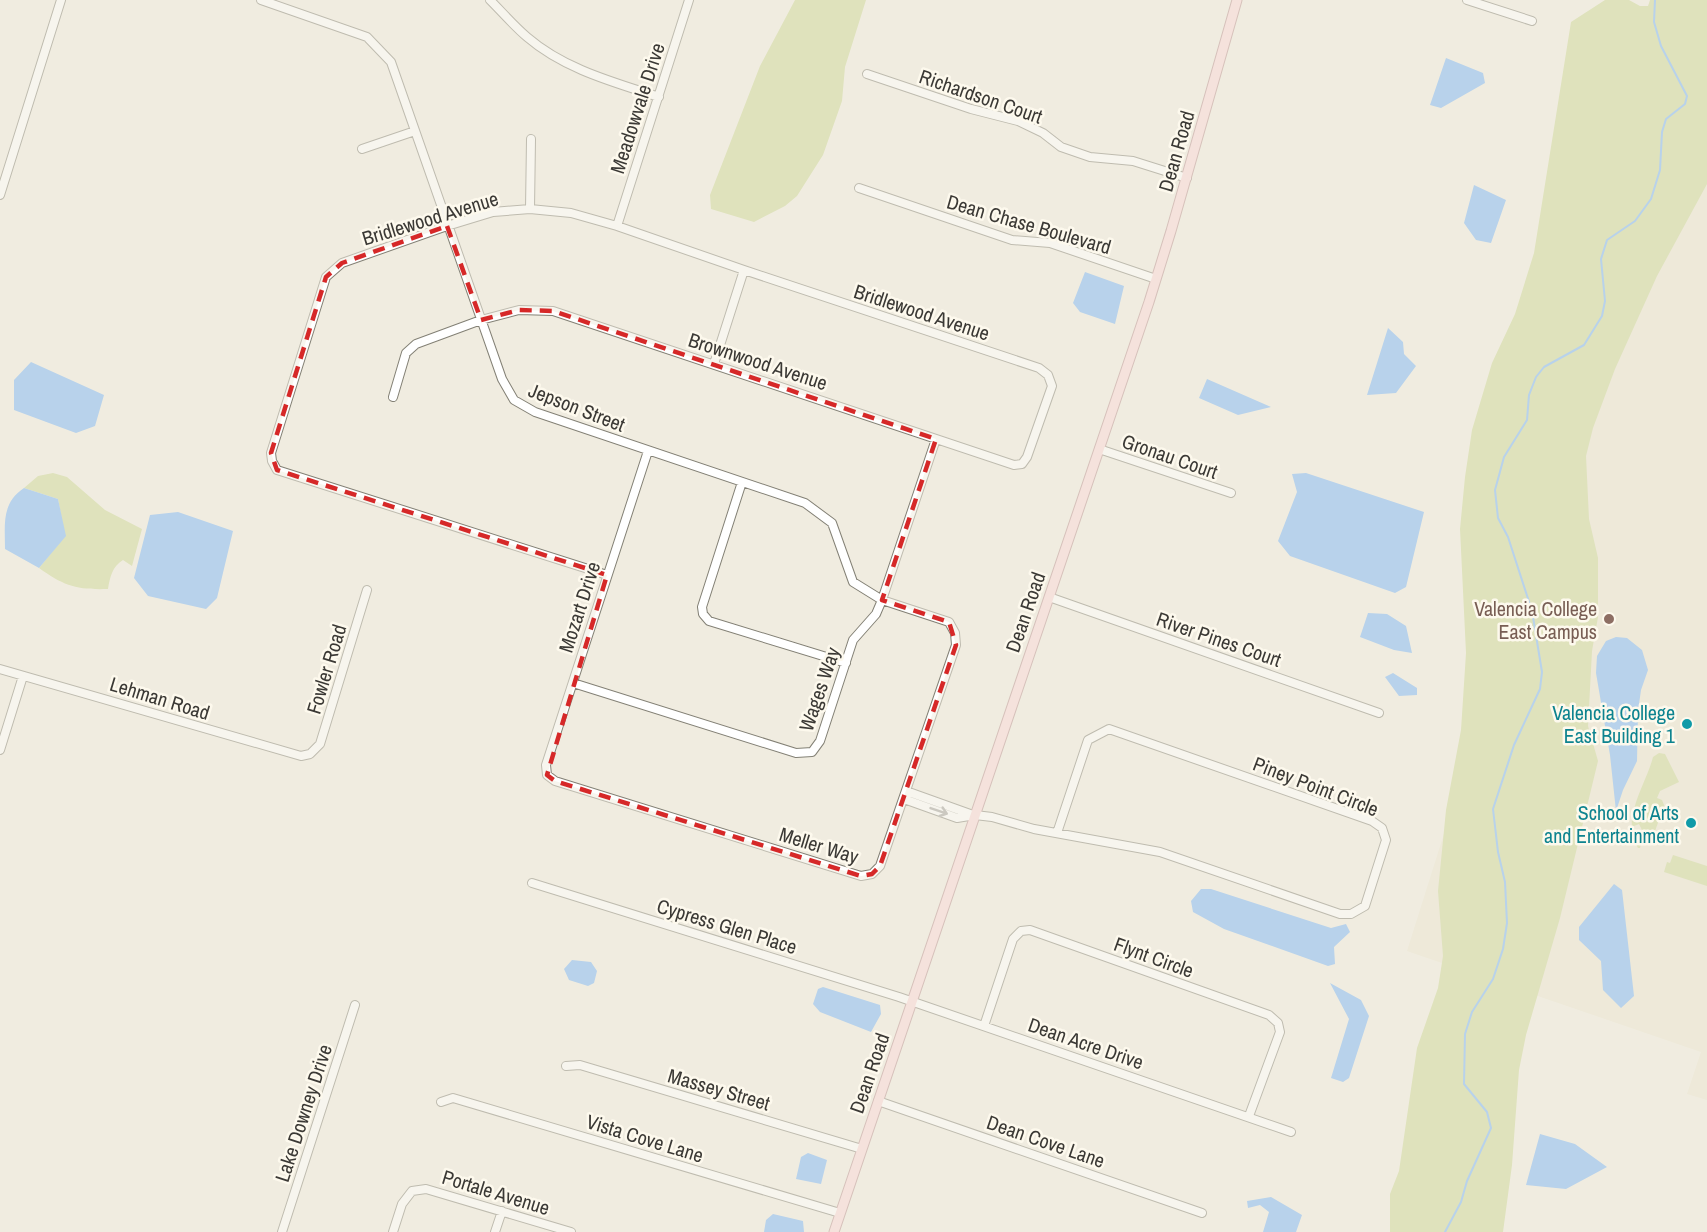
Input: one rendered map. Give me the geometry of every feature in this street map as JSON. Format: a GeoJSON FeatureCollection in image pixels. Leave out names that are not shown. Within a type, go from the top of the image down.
{"type":"FeatureCollection","features":[{"type":"Feature","properties":{"kind":"main road","name":"Dean Road"},"geometry":{"type":"LineString","coordinates":[[834,1232],[1156,279],[1238,0]]}},
{"type":"Feature","properties":{"kind":"street"},"geometry":{"type":"LineString","coordinates":[[0,195],[61,0]]}},
{"type":"Feature","properties":{"kind":"street","name":"Jepson Street"},"geometry":{"type":"LineString","coordinates":[[261,0],[368,37],[391,62],[501,379],[514,399],[535,412],[805,503],[832,523],[853,582],[882,600],[949,622],[955,633]]}},
{"type":"Feature","properties":{"kind":"street"},"geometry":{"type":"LineString","coordinates":[[286,9],[290,0]]}},
{"type":"Feature","properties":{"kind":"street"},"geometry":{"type":"LineString","coordinates":[[490,0],[527,38],[566,63],[592,75],[658,97]]}},
{"type":"Feature","properties":{"kind":"street"},"geometry":{"type":"LineString","coordinates":[[1467,0],[1532,21]]}},
{"type":"Feature","properties":{"kind":"street","name":"Meadowvale Drive"},"geometry":{"type":"LineString","coordinates":[[617,226],[658,97],[685,1]]}},
{"type":"Feature","properties":{"kind":"street","name":"Richardson Court"},"geometry":{"type":"LineString","coordinates":[[867,74],[971,109],[1018,121],[1043,133],[1061,147],[1090,157],[1133,160],[1186,178]]}},
{"type":"Feature","properties":{"kind":"street"},"geometry":{"type":"LineString","coordinates":[[362,149],[415,132]]}},
{"type":"Feature","properties":{"kind":"street"},"geometry":{"type":"LineString","coordinates":[[530,209],[531,139]]}},
{"type":"Feature","properties":{"kind":"street","name":"Dean Chase Boulevard"},"geometry":{"type":"LineString","coordinates":[[859,188],[1012,240],[1050,243],[1156,279]]}},
{"type":"Feature","properties":{"kind":"street","name":"Bridlewood Avenue"},"geometry":{"type":"LineString","coordinates":[[607,575],[278,470],[271,453],[327,277],[342,263],[494,212],[530,209],[571,213],[617,226],[1039,368],[1048,375],[1052,386],[1027,457],[1022,464]]}},
{"type":"Feature","properties":{"kind":"street"},"geometry":{"type":"LineString","coordinates":[[714,364],[744,270]]}},
{"type":"Feature","properties":{"kind":"street","name":"Brownwood Avenue"},"geometry":{"type":"LineString","coordinates":[[393,398],[406,353],[416,344],[481,320],[519,310],[553,311],[1014,465],[1022,464]]}},
{"type":"Feature","properties":{"kind":"street","name":"Wages Way"},"geometry":{"type":"LineString","coordinates":[[573,683],[796,753],[812,752],[820,741],[853,640],[876,614],[882,600],[936,439]]}},
{"type":"Feature","properties":{"kind":"street","name":"Gronau Court"},"geometry":{"type":"LineString","coordinates":[[1099,449],[1231,493]]}},
{"type":"Feature","properties":{"kind":"street","name":"Mozart Drive"},"geometry":{"type":"LineString","coordinates":[[547,775],[546,765],[648,451]]}},
{"type":"Feature","properties":{"kind":"street"},"geometry":{"type":"LineString","coordinates":[[742,482],[702,607],[703,614],[709,621],[846,663]]}},
{"type":"Feature","properties":{"kind":"street","name":"Fowler Road"},"geometry":{"type":"LineString","coordinates":[[310,754],[320,744],[367,590]]}},
{"type":"Feature","properties":{"kind":"street","name":"River Pines Court"},"geometry":{"type":"LineString","coordinates":[[1049,597],[1379,713]]}},
{"type":"Feature","properties":{"kind":"street","name":"Meller Way"},"geometry":{"type":"LineString","coordinates":[[547,775],[555,781],[861,876],[873,874],[880,866],[905,795],[956,645],[955,633]]}},
{"type":"Feature","properties":{"kind":"street","name":"Lehman Road"},"geometry":{"type":"LineString","coordinates":[[0,669],[292,755],[310,754]]}},
{"type":"Feature","properties":{"kind":"street"},"geometry":{"type":"LineString","coordinates":[[0,750],[23,676]]}},
{"type":"Feature","properties":{"kind":"street","name":"Piney Point Circle"},"geometry":{"type":"LineString","coordinates":[[905,795],[957,818],[975,815],[992,817],[1025,827],[1057,833],[1160,852],[1340,914],[1351,914],[1365,906],[1386,840],[1382,828],[1372,820],[1109,729],[1088,740],[1057,833]]}},
{"type":"Feature","properties":{"kind":"street","name":"Cypress Glen Place"},"geometry":{"type":"LineString","coordinates":[[532,883],[912,1002]]}},
{"type":"Feature","properties":{"kind":"street","name":"Flynt Circle"},"geometry":{"type":"LineString","coordinates":[[984,1026],[1013,939],[1021,932],[1030,930],[1269,1015],[1278,1023],[1280,1032],[1250,1116]]}},
{"type":"Feature","properties":{"kind":"street","name":"Dean Acre Drive"},"geometry":{"type":"LineString","coordinates":[[912,1002],[1250,1116],[1291,1132]]}},
{"type":"Feature","properties":{"kind":"street","name":"Lake Downey Drive"},"geometry":{"type":"LineString","coordinates":[[282,1232],[355,1005]]}},
{"type":"Feature","properties":{"kind":"street","name":"Massey Street"},"geometry":{"type":"LineString","coordinates":[[566,1066],[580,1065],[862,1149]]}},
{"type":"Feature","properties":{"kind":"street","name":"Vista Cove Lane"},"geometry":{"type":"LineString","coordinates":[[441,1102],[453,1098],[840,1213]]}},
{"type":"Feature","properties":{"kind":"street","name":"Dean Cove Lane"},"geometry":{"type":"LineString","coordinates":[[879,1101],[1202,1213]]}},
{"type":"Feature","properties":{"kind":"street","name":"Portale Avenue"},"geometry":{"type":"LineString","coordinates":[[393,1232],[402,1204],[412,1191],[426,1189],[571,1232]]}},
{"type":"Feature","properties":{"kind":"street"},"geometry":{"type":"LineString","coordinates":[[495,1232],[502,1211]]}},
{"type":"Feature","properties":{"kind":"highlighted area"},"geometry":{"type":"Polygon","coordinates":[[[447,226],[481,320],[519,310],[553,311],[936,439],[882,600],[949,622],[956,645],[880,866],[872,874],[861,876],[555,781],[547,775],[607,575],[277,470],[271,453],[326,277],[342,263],[447,226]]]}},
{"type":"Feature","properties":{"kind":"shaded area","name":"Valencia College East Campus"},"geometry":{"type":"Polygon","coordinates":[[[1707,0],[1707,1100],[1687,1094],[1701,1052],[1407,951],[1707,0]]]}},
{"type":"Feature","properties":{"kind":"green space"},"geometry":{"type":"Polygon","coordinates":[[[795,0],[866,0],[845,67],[842,101],[823,155],[797,196],[785,206],[754,222],[711,209],[710,195],[760,66],[795,0]]]}},
{"type":"Feature","properties":{"kind":"green space"},"geometry":{"type":"Polygon","coordinates":[[[1605,0],[1629,0],[1640,6],[1648,6],[1650,0],[1707,0],[1707,184],[1657,276],[1615,369],[1593,428],[1586,456],[1589,519],[1598,558],[1598,617],[1592,651],[1588,726],[1598,761],[1560,918],[1526,1035],[1519,1070],[1512,1165],[1503,1232],[1390,1232],[1390,1194],[1399,1171],[1417,1048],[1438,988],[1443,956],[1438,891],[1446,810],[1461,730],[1466,653],[1460,529],[1472,430],[1492,363],[1515,314],[1534,253],[1571,22],[1605,0]]]}},
{"type":"Feature","properties":{"kind":"green space"},"geometry":{"type":"Polygon","coordinates":[[[53,473],[67,477],[105,510],[142,529],[132,566],[123,560],[119,563],[112,573],[108,589],[71,586],[39,568],[65,536],[58,499],[24,488],[38,476],[53,473]]]}},
{"type":"Feature","properties":{"kind":"green space"},"geometry":{"type":"Polygon","coordinates":[[[1659,753],[1665,754],[1679,782],[1660,791],[1657,798],[1662,800],[1666,810],[1664,818],[1660,817],[1654,834],[1656,837],[1645,836],[1639,824],[1634,826],[1639,835],[1638,842],[1641,844],[1638,848],[1633,837],[1633,814],[1653,757],[1659,753]]]}},
{"type":"Feature","properties":{"kind":"green space"},"geometry":{"type":"Polygon","coordinates":[[[1673,855],[1707,866],[1707,886],[1664,872],[1667,862],[1670,863],[1673,855]]]}},
{"type":"Feature","properties":{"kind":"water"},"geometry":{"type":"Polygon","coordinates":[[[1446,58],[1483,73],[1485,83],[1441,108],[1430,105],[1446,58]]]}},
{"type":"Feature","properties":{"kind":"water"},"geometry":{"type":"Polygon","coordinates":[[[1474,185],[1506,200],[1491,243],[1476,240],[1464,223],[1474,185]]]}},
{"type":"Feature","properties":{"kind":"water"},"geometry":{"type":"Polygon","coordinates":[[[1085,272],[1124,286],[1115,324],[1080,312],[1073,303],[1085,272]]]}},
{"type":"Feature","properties":{"kind":"water"},"geometry":{"type":"Polygon","coordinates":[[[1388,328],[1403,342],[1404,354],[1416,366],[1396,393],[1367,395],[1388,328]]]}},
{"type":"Feature","properties":{"kind":"water"},"geometry":{"type":"Polygon","coordinates":[[[31,362],[104,395],[95,426],[76,433],[14,410],[14,380],[31,362]]]}},
{"type":"Feature","properties":{"kind":"water"},"geometry":{"type":"Polygon","coordinates":[[[1207,379],[1271,407],[1238,415],[1199,398],[1207,379]]]}},
{"type":"Feature","properties":{"kind":"water"},"geometry":{"type":"Polygon","coordinates":[[[1306,473],[1424,512],[1406,587],[1395,593],[1290,556],[1278,541],[1297,492],[1292,474],[1306,473]]]}},
{"type":"Feature","properties":{"kind":"water"},"geometry":{"type":"Polygon","coordinates":[[[24,488],[58,499],[66,536],[39,568],[5,549],[5,523],[8,508],[11,500],[24,488]]]}},
{"type":"Feature","properties":{"kind":"water"},"geometry":{"type":"Polygon","coordinates":[[[178,512],[233,531],[217,598],[206,609],[148,596],[134,578],[150,515],[178,512]]]}},
{"type":"Feature","properties":{"kind":"water"},"geometry":{"type":"Polygon","coordinates":[[[1368,613],[1387,614],[1406,626],[1412,653],[1394,650],[1360,637],[1368,613]]]}},
{"type":"Feature","properties":{"kind":"water"},"geometry":{"type":"Polygon","coordinates":[[[1616,637],[1627,638],[1642,650],[1648,670],[1641,690],[1638,711],[1637,761],[1616,811],[1610,755],[1596,673],[1597,656],[1606,641],[1616,637]]]}},
{"type":"Feature","properties":{"kind":"water"},"geometry":{"type":"Polygon","coordinates":[[[1393,673],[1417,688],[1417,695],[1399,696],[1385,677],[1393,673]]]}},
{"type":"Feature","properties":{"kind":"water"},"geometry":{"type":"Polygon","coordinates":[[[1614,884],[1622,890],[1634,996],[1621,1008],[1603,990],[1601,961],[1579,940],[1579,927],[1614,884]]]}},
{"type":"Feature","properties":{"kind":"water"},"geometry":{"type":"Polygon","coordinates":[[[1201,889],[1211,889],[1331,928],[1346,924],[1350,932],[1334,947],[1335,964],[1328,966],[1224,929],[1193,912],[1191,901],[1201,889]]]}},
{"type":"Feature","properties":{"kind":"water"},"geometry":{"type":"Polygon","coordinates":[[[572,960],[591,962],[597,971],[594,983],[588,986],[569,980],[564,969],[572,960]]]}},
{"type":"Feature","properties":{"kind":"water"},"geometry":{"type":"Polygon","coordinates":[[[1330,983],[1361,1000],[1369,1016],[1349,1078],[1343,1082],[1331,1078],[1349,1019],[1330,983]]]}},
{"type":"Feature","properties":{"kind":"water"},"geometry":{"type":"Polygon","coordinates":[[[823,987],[880,1005],[881,1014],[871,1032],[820,1012],[813,1004],[818,989],[823,987]]]}},
{"type":"Feature","properties":{"kind":"water"},"geometry":{"type":"Polygon","coordinates":[[[1540,1134],[1575,1144],[1607,1167],[1566,1189],[1526,1185],[1540,1134]]]}},
{"type":"Feature","properties":{"kind":"water"},"geometry":{"type":"Polygon","coordinates":[[[808,1153],[827,1160],[821,1184],[796,1179],[801,1157],[808,1153]]]}},
{"type":"Feature","properties":{"kind":"water"},"geometry":{"type":"Polygon","coordinates":[[[1271,1197],[1302,1215],[1296,1232],[1263,1232],[1269,1212],[1260,1205],[1248,1208],[1247,1201],[1271,1197]]]}},
{"type":"Feature","properties":{"kind":"water"},"geometry":{"type":"Polygon","coordinates":[[[773,1214],[803,1221],[804,1232],[764,1232],[766,1220],[773,1214]]]}},
{"type":"Feature","properties":{"kind":"waterway"},"geometry":{"type":"LineString","coordinates":[[1445,1232],[1461,1202],[1467,1181],[1491,1128],[1487,1112],[1464,1084],[1465,1034],[1472,1012],[1493,979],[1503,949],[1507,923],[1505,882],[1498,852],[1493,809],[1514,745],[1540,689],[1542,672],[1532,611],[1508,537],[1498,518],[1495,490],[1504,457],[1527,420],[1529,395],[1536,377],[1544,367],[1584,345],[1602,316],[1605,301],[1601,259],[1607,240],[1635,221],[1651,199],[1660,170],[1662,132],[1666,119],[1685,104],[1687,96],[1661,46],[1654,22],[1655,0]]}},
{"type":"Feature","properties":{"kind":"place","name":"Valencia College East Campus"},"geometry":{"type":"Point","coordinates":[1609,619]}},
{"type":"Feature","properties":{"kind":"place","name":"Valencia College East Building 1"},"geometry":{"type":"Point","coordinates":[1687,724]}},
{"type":"Feature","properties":{"kind":"place","name":"School of Arts and Entertainment"},"geometry":{"type":"Point","coordinates":[1691,823]}}]}
